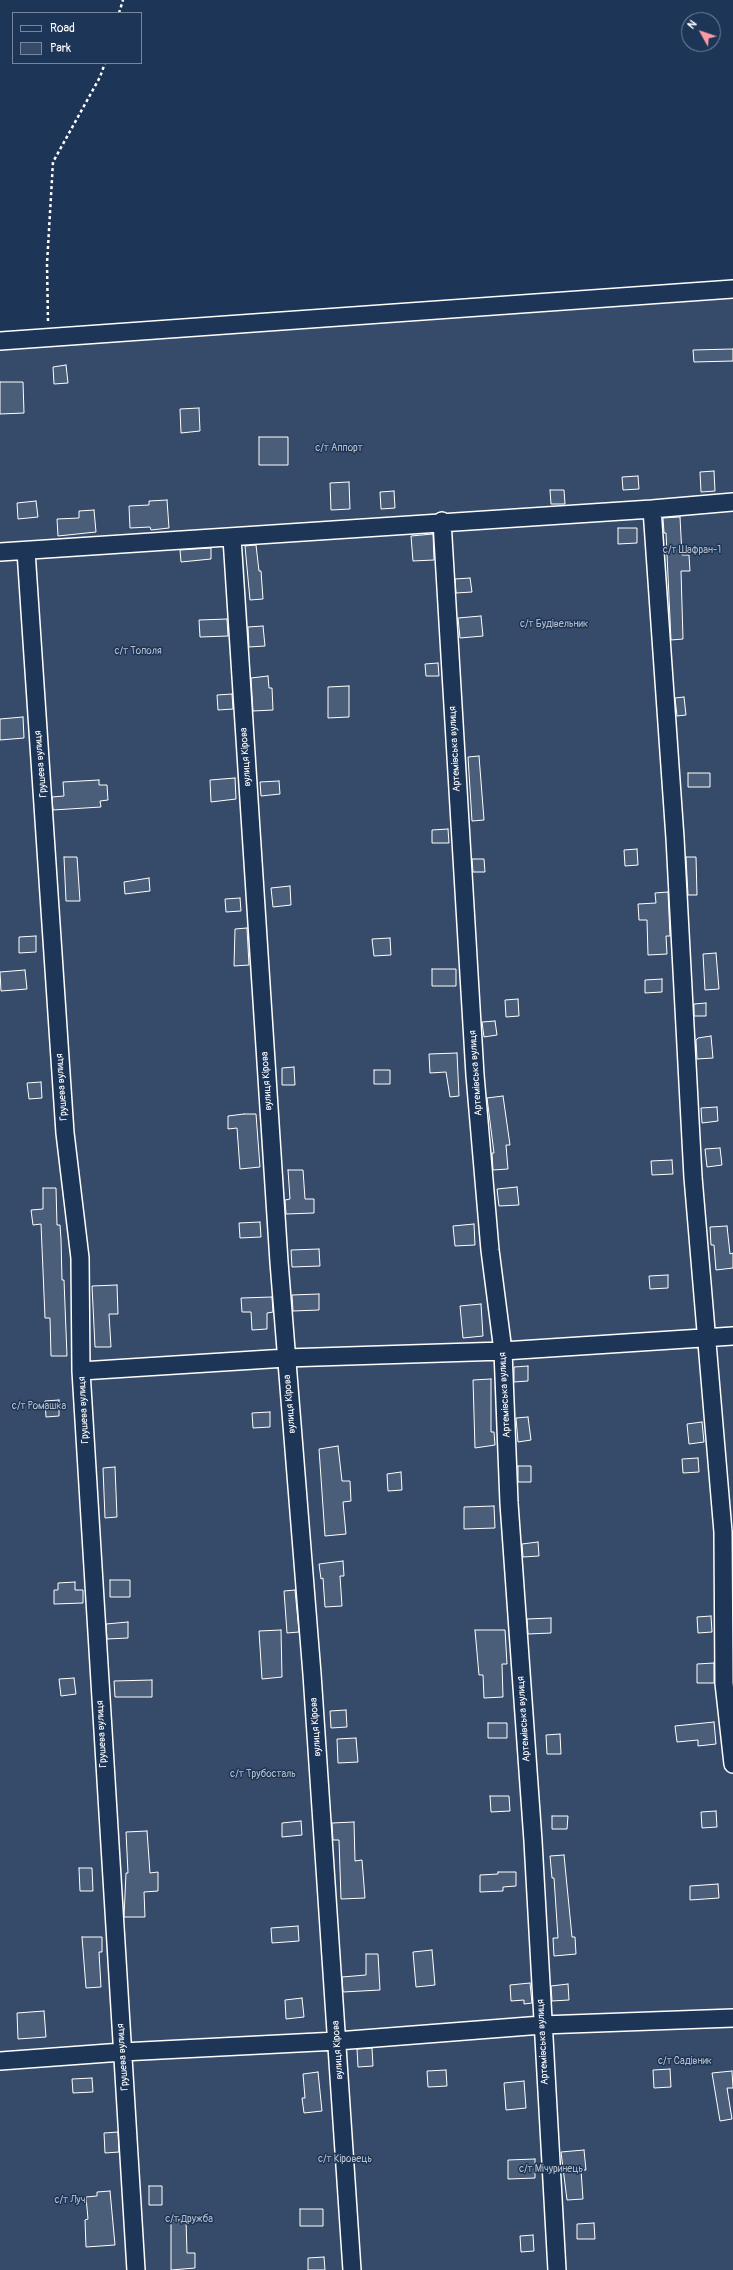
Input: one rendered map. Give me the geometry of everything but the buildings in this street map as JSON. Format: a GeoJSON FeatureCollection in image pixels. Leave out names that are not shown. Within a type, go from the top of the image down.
{"type":"FeatureCollection","features":[{"type":"Feature","properties":{"kind":"street"},"geometry":{"type":"LineString","coordinates":[[0,341],[733,289]]}},
{"type":"Feature","properties":{"kind":"street"},"geometry":{"type":"LineString","coordinates":[[0,552],[232,538],[442,521],[652,509],[733,502]]}},
{"type":"Feature","properties":{"kind":"street"},"geometry":{"type":"LineString","coordinates":[[652,509],[675,838],[693,1177],[723,1532],[724,1683],[733,1764]]}},
{"type":"Feature","properties":{"kind":"street","name":"Артемівська вулиця"},"geometry":{"type":"LineString","coordinates":[[442,521],[475,1075],[490,1250],[503,1351],[509,1503],[532,1841],[557,2270]]}},
{"type":"Feature","properties":{"kind":"street","name":"вулиця Кірова"},"geometry":{"type":"LineString","coordinates":[[232,538],[286,1358],[312,1674],[352,2270]]}},
{"type":"Feature","properties":{"kind":"street","name":"Грушева вулиця"},"geometry":{"type":"LineString","coordinates":[[26,551],[65,1133],[80,1258],[81,1371],[136,2270]]}},
{"type":"Feature","properties":{"kind":"street"},"geometry":{"type":"LineString","coordinates":[[81,1371],[286,1358],[503,1351],[733,1336]]}},
{"type":"Feature","properties":{"kind":"street"},"geometry":{"type":"LineString","coordinates":[[0,2061],[122,2052],[337,2041],[542,2025],[733,2018]]}},
{"type":"Feature","properties":{"kind":"path"},"geometry":{"type":"LineString","coordinates":[[119,12],[123,0]]}},
{"type":"Feature","properties":{"kind":"path"},"geometry":{"type":"LineString","coordinates":[[49,338],[47,264],[53,162],[100,77],[105,64]]}},
{"type":"Feature","properties":{"kind":"green space"},"geometry":{"type":"Polygon","coordinates":[[[733,286],[733,2270],[0,2270],[0,342],[733,286]]]}},
{"type":"Feature","properties":{"kind":"park label","name":"с/т Аппорт"},"geometry":{"type":"Point","coordinates":[339,448]}},
{"type":"Feature","properties":{"kind":"park label","name":"с/т Шафран-1"},"geometry":{"type":"Point","coordinates":[692,550]}},
{"type":"Feature","properties":{"kind":"park label","name":"с/т Будівельник"},"geometry":{"type":"Point","coordinates":[554,624]}},
{"type":"Feature","properties":{"kind":"park label","name":"с/т Тополя"},"geometry":{"type":"Point","coordinates":[138,651]}},
{"type":"Feature","properties":{"kind":"park label","name":"с/т Ромашка"},"geometry":{"type":"Point","coordinates":[39,1406]}},
{"type":"Feature","properties":{"kind":"park label","name":"с/т Трубосталь"},"geometry":{"type":"Point","coordinates":[263,1774]}},
{"type":"Feature","properties":{"kind":"park label","name":"с/т Садівник"},"geometry":{"type":"Point","coordinates":[685,2061]}},
{"type":"Feature","properties":{"kind":"park label","name":"с/т Кіровець"},"geometry":{"type":"Point","coordinates":[345,2159]}},
{"type":"Feature","properties":{"kind":"park label","name":"с/т Мічуринець"},"geometry":{"type":"Point","coordinates":[551,2169]}},
{"type":"Feature","properties":{"kind":"park label","name":"с/т Луч"},"geometry":{"type":"Point","coordinates":[70,2200]}},
{"type":"Feature","properties":{"kind":"park label","name":"с/т Дружба"},"geometry":{"type":"Point","coordinates":[189,2219]}}]}
